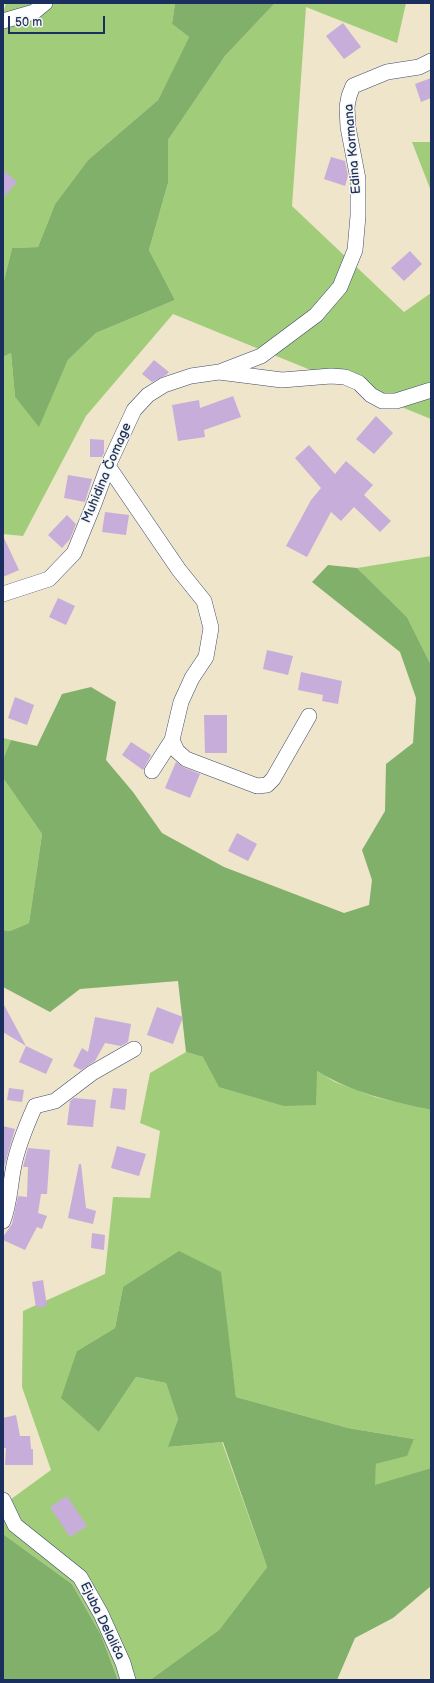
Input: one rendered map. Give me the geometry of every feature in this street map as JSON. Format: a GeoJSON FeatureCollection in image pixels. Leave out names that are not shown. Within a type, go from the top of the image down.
{"type":"FeatureCollection","features":[{"type":"Feature","properties":{"kind":"street"},"geometry":{"type":"LineString","coordinates":[[3,21],[34,12],[45,3]]}},
{"type":"Feature","properties":{"kind":"street","name":"Edina Kormana"},"geometry":{"type":"LineString","coordinates":[[219,372],[261,356],[316,315],[340,288],[355,250],[358,216],[358,179],[348,127],[347,107],[353,86],[388,72],[419,67],[431,61]]}},
{"type":"Feature","properties":{"kind":"street","name":"Muhidina Čomage"},"geometry":{"type":"LineString","coordinates":[[3,594],[49,579],[74,553],[108,466],[134,410],[148,395],[164,385],[190,376],[219,372],[282,380],[331,376],[345,377],[359,383],[371,395],[382,401],[396,401],[431,390]]}},
{"type":"Feature","properties":{"kind":"street"},"geometry":{"type":"LineString","coordinates":[[108,466],[179,570],[204,601],[211,628],[206,656],[192,678],[181,702],[172,740],[152,771]]}},
{"type":"Feature","properties":{"kind":"street"},"geometry":{"type":"LineString","coordinates":[[172,740],[177,751],[186,759],[257,786],[266,785],[273,780],[309,716]]}},
{"type":"Feature","properties":{"kind":"street"},"geometry":{"type":"LineString","coordinates":[[3,1221],[8,1208],[14,1164],[35,1106],[55,1101],[92,1073],[134,1049]]}},
{"type":"Feature","properties":{"kind":"street","name":"Ejuba Delalića"},"geometry":{"type":"LineString","coordinates":[[3,1500],[15,1526],[80,1577],[101,1614],[123,1663],[128,1680]]}},
{"type":"Feature","properties":{"kind":"green space"},"geometry":{"type":"Polygon","coordinates":[[[6,3],[175,3],[172,24],[189,37],[158,100],[88,160],[55,204],[38,247],[12,248],[3,284],[3,14],[6,3]]]}},
{"type":"Feature","properties":{"kind":"green space"},"geometry":{"type":"Polygon","coordinates":[[[175,3],[275,3],[225,56],[168,140],[168,183],[149,250],[175,300],[96,333],[68,360],[39,427],[15,397],[11,353],[3,357],[3,284],[12,248],[38,247],[55,204],[88,160],[158,100],[189,37],[172,24],[175,3]]]}},
{"type":"Feature","properties":{"kind":"green space"},"geometry":{"type":"Polygon","coordinates":[[[275,3],[406,3],[397,43],[306,7],[292,206],[404,312],[431,293],[431,419],[173,314],[86,416],[23,536],[3,534],[3,357],[11,353],[15,397],[39,426],[68,360],[96,333],[175,300],[149,250],[168,183],[168,140],[225,56],[275,3]]]}},
{"type":"Feature","properties":{"kind":"green space"},"geometry":{"type":"Polygon","coordinates":[[[412,142],[431,142],[431,191],[412,142]]]}},
{"type":"Feature","properties":{"kind":"green space"},"geometry":{"type":"Polygon","coordinates":[[[431,556],[431,665],[407,617],[357,568],[431,556]]]}},
{"type":"Feature","properties":{"kind":"green space"},"geometry":{"type":"Polygon","coordinates":[[[328,565],[357,568],[407,617],[431,665],[431,1110],[387,1100],[358,1091],[330,1079],[317,1071],[316,1105],[284,1106],[219,1087],[203,1057],[186,1052],[178,981],[80,989],[50,1012],[3,987],[3,930],[10,931],[29,923],[42,834],[3,778],[3,759],[11,740],[37,746],[62,694],[91,687],[116,702],[106,760],[133,792],[162,833],[224,867],[344,913],[369,905],[372,880],[362,850],[385,811],[386,764],[413,743],[416,698],[400,652],[312,582],[328,565]]]}},
{"type":"Feature","properties":{"kind":"green space"},"geometry":{"type":"Polygon","coordinates":[[[3,738],[11,740],[3,759],[3,738]]]}},
{"type":"Feature","properties":{"kind":"green space"},"geometry":{"type":"Polygon","coordinates":[[[3,778],[42,834],[29,923],[10,931],[3,930],[3,778]]]}},
{"type":"Feature","properties":{"kind":"green space"},"geometry":{"type":"Polygon","coordinates":[[[186,1052],[203,1057],[317,1071],[335,1082],[375,1097],[431,1110],[431,1468],[374,1486],[376,1464],[406,1456],[414,1439],[348,1428],[236,1397],[228,1335],[123,1287],[115,1328],[77,1351],[99,1432],[136,1377],[166,1383],[178,1419],[169,1447],[222,1442],[267,1567],[219,1630],[150,1680],[118,1679],[101,1635],[72,1584],[3,1534],[3,1505],[51,1470],[22,1387],[23,1311],[105,1274],[113,1197],[150,1198],[160,1131],[140,1123],[150,1073],[186,1052]]]}},
{"type":"Feature","properties":{"kind":"green space"},"geometry":{"type":"Polygon","coordinates":[[[179,1251],[221,1272],[236,1397],[348,1428],[414,1439],[407,1456],[376,1464],[375,1485],[431,1468],[431,1586],[393,1618],[355,1638],[337,1680],[150,1680],[219,1630],[267,1567],[223,1442],[168,1447],[178,1419],[166,1383],[136,1377],[99,1432],[61,1398],[77,1351],[115,1328],[123,1287],[179,1251]]]}},
{"type":"Feature","properties":{"kind":"green space"},"geometry":{"type":"Polygon","coordinates":[[[3,1534],[72,1584],[101,1635],[118,1680],[3,1680],[3,1534]]]}},
{"type":"Feature","properties":{"kind":"building"},"geometry":{"type":"Polygon","coordinates":[[[343,23],[361,47],[344,59],[326,36],[343,23]]]}},
{"type":"Feature","properties":{"kind":"building"},"geometry":{"type":"Polygon","coordinates":[[[431,78],[431,98],[421,102],[415,84],[431,78]]]}},
{"type":"Feature","properties":{"kind":"building"},"geometry":{"type":"Polygon","coordinates":[[[331,157],[345,161],[348,176],[345,186],[324,179],[331,157]]]}},
{"type":"Feature","properties":{"kind":"building"},"geometry":{"type":"Polygon","coordinates":[[[3,170],[17,182],[3,198],[3,170]]]}},
{"type":"Feature","properties":{"kind":"building"},"geometry":{"type":"Polygon","coordinates":[[[410,251],[422,264],[404,281],[391,268],[410,251]]]}},
{"type":"Feature","properties":{"kind":"building"},"geometry":{"type":"Polygon","coordinates":[[[154,360],[169,372],[152,382],[142,374],[154,360]]]}},
{"type":"Feature","properties":{"kind":"building"},"geometry":{"type":"Polygon","coordinates":[[[233,396],[241,417],[204,430],[205,437],[178,441],[172,405],[199,400],[200,408],[233,396]]]}},
{"type":"Feature","properties":{"kind":"building"},"geometry":{"type":"Polygon","coordinates":[[[376,416],[393,433],[374,454],[356,439],[376,416]]]}},
{"type":"Feature","properties":{"kind":"building"},"geometry":{"type":"Polygon","coordinates":[[[90,439],[104,440],[104,453],[102,457],[90,457],[90,439]]]}},
{"type":"Feature","properties":{"kind":"building"},"geometry":{"type":"Polygon","coordinates":[[[309,445],[335,474],[346,461],[373,485],[364,495],[391,521],[380,532],[354,507],[341,521],[331,512],[307,557],[286,546],[311,500],[321,488],[295,458],[309,445]]]}},
{"type":"Feature","properties":{"kind":"building"},"geometry":{"type":"Polygon","coordinates":[[[68,475],[92,479],[85,502],[64,498],[68,475]]]}},
{"type":"Feature","properties":{"kind":"building"},"geometry":{"type":"Polygon","coordinates":[[[105,512],[129,515],[126,535],[102,532],[105,512]]]}},
{"type":"Feature","properties":{"kind":"building"},"geometry":{"type":"Polygon","coordinates":[[[67,515],[76,524],[70,539],[62,548],[48,535],[67,515]]]}},
{"type":"Feature","properties":{"kind":"building"},"geometry":{"type":"Polygon","coordinates":[[[3,536],[19,570],[3,577],[3,536]]]}},
{"type":"Feature","properties":{"kind":"building"},"geometry":{"type":"Polygon","coordinates":[[[58,598],[75,606],[66,625],[49,617],[58,598]]]}},
{"type":"Feature","properties":{"kind":"building"},"geometry":{"type":"Polygon","coordinates":[[[267,650],[293,656],[288,675],[263,669],[267,650]]]}},
{"type":"Feature","properties":{"kind":"building"},"geometry":{"type":"Polygon","coordinates":[[[301,672],[342,681],[338,704],[322,701],[323,695],[298,690],[301,672]]]}},
{"type":"Feature","properties":{"kind":"building"},"geometry":{"type":"Polygon","coordinates":[[[15,697],[34,705],[27,725],[8,718],[15,697]]]}},
{"type":"Feature","properties":{"kind":"building"},"geometry":{"type":"Polygon","coordinates":[[[204,715],[227,715],[227,753],[205,753],[204,715]]]}},
{"type":"Feature","properties":{"kind":"building"},"geometry":{"type":"Polygon","coordinates":[[[131,742],[151,755],[143,770],[122,755],[131,742]]]}},
{"type":"Feature","properties":{"kind":"building"},"geometry":{"type":"Polygon","coordinates":[[[176,762],[183,767],[200,774],[190,798],[165,788],[176,762]]]}},
{"type":"Feature","properties":{"kind":"building"},"geometry":{"type":"Polygon","coordinates":[[[237,833],[257,844],[248,861],[228,851],[237,833]]]}},
{"type":"Feature","properties":{"kind":"building"},"geometry":{"type":"Polygon","coordinates":[[[3,1003],[26,1046],[3,1032],[3,1003]]]}},
{"type":"Feature","properties":{"kind":"building"},"geometry":{"type":"Polygon","coordinates":[[[157,1007],[183,1017],[173,1044],[147,1035],[157,1007]]]}},
{"type":"Feature","properties":{"kind":"building"},"geometry":{"type":"Polygon","coordinates":[[[95,1017],[131,1024],[128,1042],[121,1046],[105,1043],[95,1061],[81,1070],[73,1066],[82,1048],[88,1052],[95,1017]]]}},
{"type":"Feature","properties":{"kind":"building"},"geometry":{"type":"Polygon","coordinates":[[[26,1046],[53,1059],[46,1074],[19,1062],[26,1046]]]}},
{"type":"Feature","properties":{"kind":"building"},"geometry":{"type":"Polygon","coordinates":[[[9,1088],[24,1090],[22,1102],[7,1100],[9,1088]]]}},
{"type":"Feature","properties":{"kind":"building"},"geometry":{"type":"Polygon","coordinates":[[[113,1088],[127,1089],[125,1110],[110,1108],[113,1088]]]}},
{"type":"Feature","properties":{"kind":"building"},"geometry":{"type":"Polygon","coordinates":[[[74,1098],[96,1100],[93,1127],[67,1125],[70,1101],[74,1098]]]}},
{"type":"Feature","properties":{"kind":"building"},"geometry":{"type":"Polygon","coordinates":[[[3,1126],[15,1129],[4,1167],[3,1167],[3,1126]]]}},
{"type":"Feature","properties":{"kind":"building"},"geometry":{"type":"Polygon","coordinates":[[[117,1146],[146,1154],[139,1176],[111,1168],[117,1146]]]}},
{"type":"Feature","properties":{"kind":"building"},"geometry":{"type":"Polygon","coordinates":[[[28,1148],[50,1150],[47,1194],[41,1194],[38,1213],[47,1216],[42,1229],[37,1227],[25,1250],[3,1240],[3,1237],[12,1224],[18,1196],[27,1197],[28,1167],[23,1167],[28,1148]]]}},
{"type":"Feature","properties":{"kind":"building"},"geometry":{"type":"Polygon","coordinates":[[[79,1164],[81,1164],[86,1208],[96,1211],[93,1224],[68,1218],[79,1164]]]}},
{"type":"Feature","properties":{"kind":"building"},"geometry":{"type":"Polygon","coordinates":[[[92,1233],[105,1235],[104,1250],[91,1248],[92,1233]]]}},
{"type":"Feature","properties":{"kind":"building"},"geometry":{"type":"Polygon","coordinates":[[[43,1280],[47,1306],[36,1308],[32,1282],[43,1280]]]}},
{"type":"Feature","properties":{"kind":"building"},"geometry":{"type":"Polygon","coordinates":[[[16,1415],[20,1436],[30,1436],[31,1449],[33,1449],[33,1465],[5,1465],[6,1448],[3,1448],[3,1418],[16,1415]]]}},
{"type":"Feature","properties":{"kind":"building"},"geometry":{"type":"Polygon","coordinates":[[[67,1496],[87,1526],[70,1537],[50,1507],[67,1496]]]}}]}
